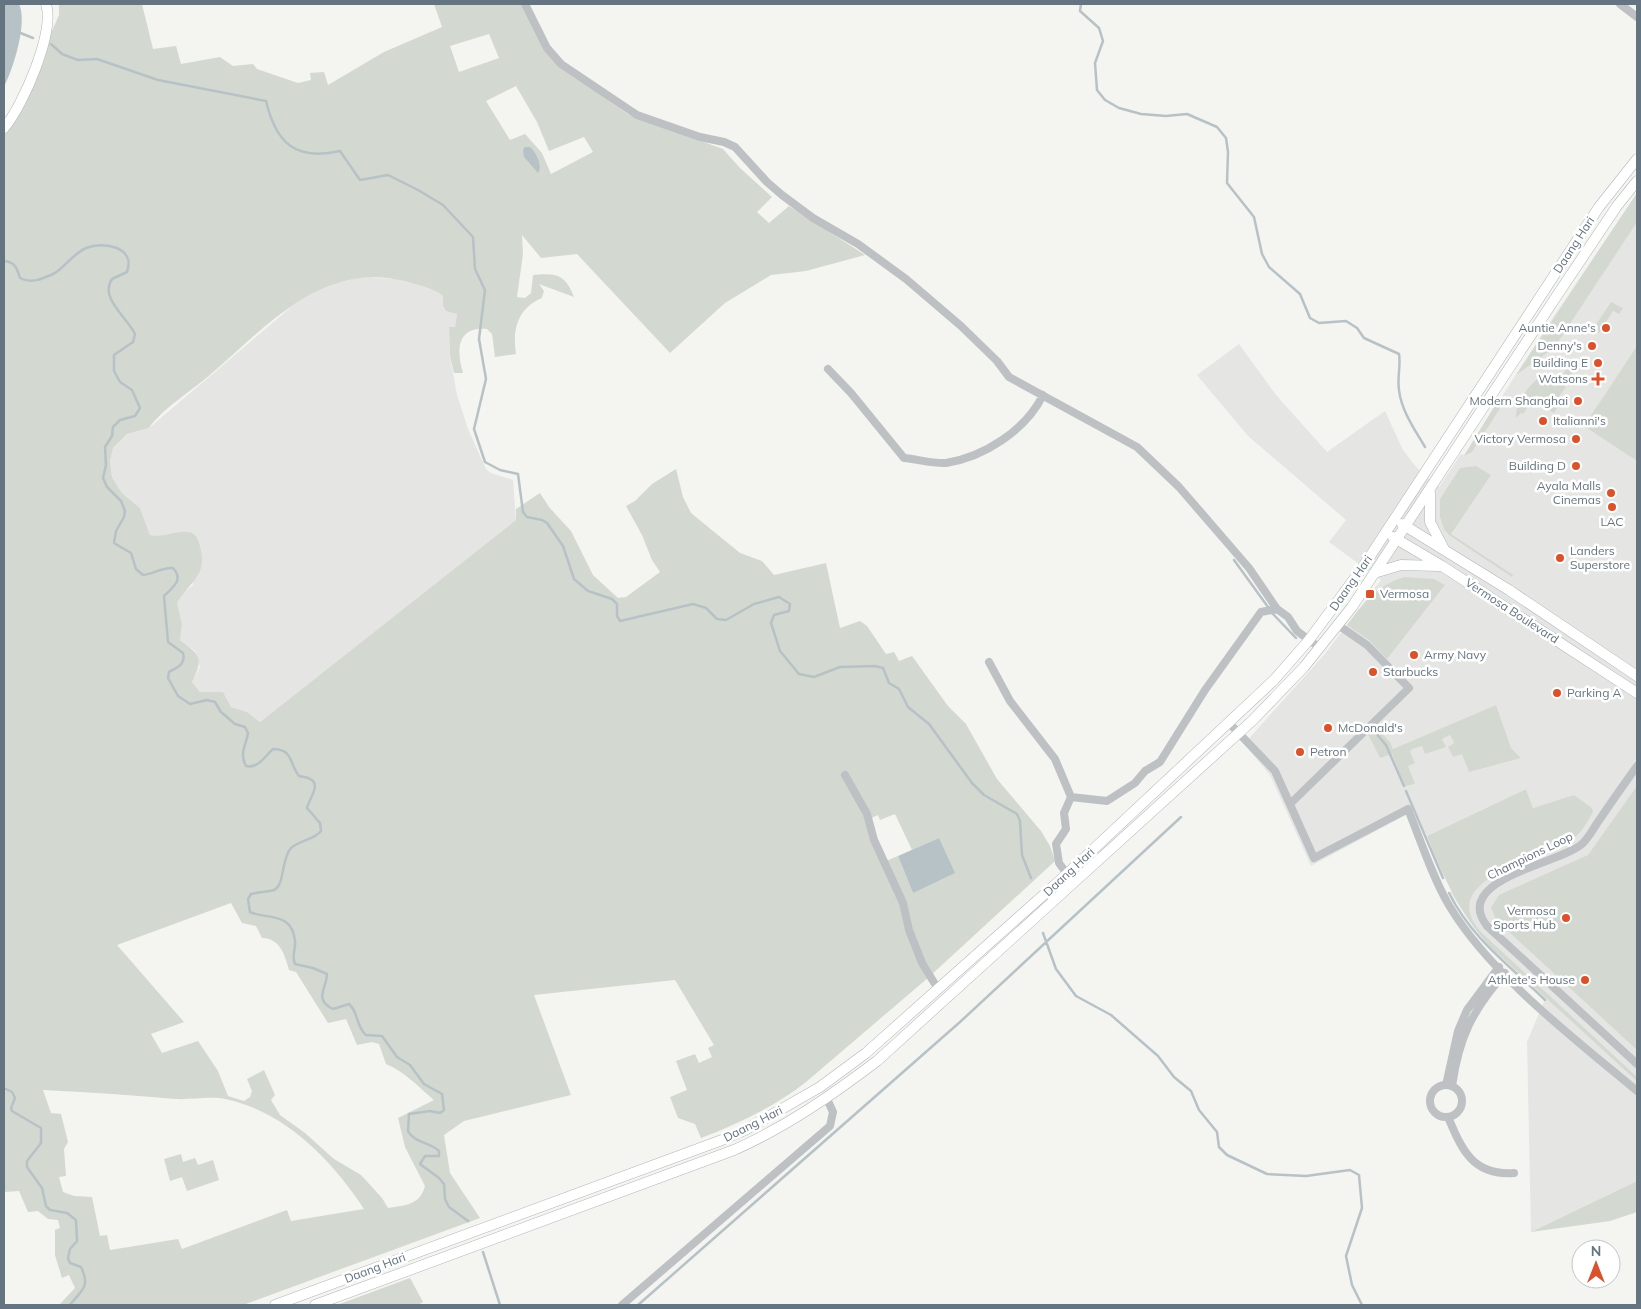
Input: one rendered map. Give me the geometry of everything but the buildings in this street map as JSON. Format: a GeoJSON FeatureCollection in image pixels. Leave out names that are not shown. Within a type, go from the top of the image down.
{"type":"FeatureCollection","features":[{"type":"Feature","properties":{"kind":"main road"},"geometry":{"type":"LineString","coordinates":[[4,128],[14,114],[30,82],[46,28],[46,4]]}},
{"type":"Feature","properties":{"kind":"main road","name":"Daang Hari"},"geometry":{"type":"LineString","coordinates":[[278,1305],[714,1144],[745,1130],[820,1087],[866,1053],[1067,874],[1230,724],[1274,680],[1309,640],[1340,600],[1386,532],[1599,207],[1637,159]]}},
{"type":"Feature","properties":{"kind":"main road","name":"Daang Hari"},"geometry":{"type":"LineString","coordinates":[[315,1305],[734,1150],[782,1126],[827,1099],[877,1062],[1264,710],[1320,648],[1338,625],[1431,490],[1556,297],[1617,206],[1637,181]]}},
{"type":"Feature","properties":{"kind":"main road"},"geometry":{"type":"LineString","coordinates":[[1431,490],[1428,505],[1430,522],[1445,550]]}},
{"type":"Feature","properties":{"kind":"main road","name":"Vermosa Boulevard"},"geometry":{"type":"LineString","coordinates":[[1394,519],[1445,550],[1637,676]]}},
{"type":"Feature","properties":{"kind":"main road","name":"Vermosa Boulevard"},"geometry":{"type":"LineString","coordinates":[[1386,532],[1442,566],[1637,693]]}},
{"type":"Feature","properties":{"kind":"main road"},"geometry":{"type":"LineString","coordinates":[[1374,573],[1401,565],[1442,566]]}},
{"type":"Feature","properties":{"kind":"street"},"geometry":{"type":"LineString","coordinates":[[525,4],[547,48],[561,64],[637,115],[700,137],[735,146],[767,182],[782,195],[813,218],[858,244],[906,279],[961,326],[997,361],[1009,377],[1137,447],[1186,494],[1249,568],[1277,609],[1320,648]]}},
{"type":"Feature","properties":{"kind":"street"},"geometry":{"type":"LineString","coordinates":[[1620,4],[1637,17]]}},
{"type":"Feature","properties":{"kind":"street"},"geometry":{"type":"LineString","coordinates":[[828,368],[904,458],[932,462],[946,463],[983,451],[1003,440],[1029,416],[1043,395]]}},
{"type":"Feature","properties":{"kind":"street"},"geometry":{"type":"LineString","coordinates":[[1071,797],[1108,801],[1135,783],[1152,766],[1160,762],[1205,690],[1261,612],[1277,609]]}},
{"type":"Feature","properties":{"kind":"street"},"geometry":{"type":"LineString","coordinates":[[1290,804],[1410,688],[1367,645],[1338,625]]}},
{"type":"Feature","properties":{"kind":"street"},"geometry":{"type":"LineString","coordinates":[[989,662],[1010,702],[1055,759],[1071,797],[1064,814],[1066,829],[1056,844],[1059,863],[1067,874]]}},
{"type":"Feature","properties":{"kind":"street"},"geometry":{"type":"LineString","coordinates":[[1230,724],[1275,771],[1311,855],[1316,858],[1408,809],[1449,906],[1464,929],[1502,970],[1573,1037],[1637,1091]]}},
{"type":"Feature","properties":{"kind":"street","name":"Champions Loop"},"geometry":{"type":"LineString","coordinates":[[1637,766],[1581,845],[1494,884],[1486,891],[1480,906],[1481,917],[1487,926],[1637,1064]]}},
{"type":"Feature","properties":{"kind":"street"},"geometry":{"type":"LineString","coordinates":[[845,775],[867,814],[874,840],[903,903],[909,930],[922,963],[938,988]]}},
{"type":"Feature","properties":{"kind":"street"},"geometry":{"type":"LineString","coordinates":[[1449,1086],[1469,1021],[1502,970]]}},
{"type":"Feature","properties":{"kind":"street"},"geometry":{"type":"LineString","coordinates":[[1441,1086],[1449,1086],[1460,1093],[1462,1103],[1458,1112],[1448,1117],[1438,1115],[1430,1102],[1433,1092],[1441,1086]]}},
{"type":"Feature","properties":{"kind":"street"},"geometry":{"type":"LineString","coordinates":[[622,1305],[830,1126],[833,1112],[827,1099]]}},
{"type":"Feature","properties":{"kind":"street"},"geometry":{"type":"LineString","coordinates":[[1448,1117],[1462,1150],[1472,1159],[1491,1172],[1514,1173]]}},
{"type":"Feature","properties":{"kind":"shaded area"},"geometry":{"type":"Polygon","coordinates":[[[4,4],[19,4],[22,22],[15,58],[4,87],[4,4]]]}},
{"type":"Feature","properties":{"kind":"shaded area"},"geometry":{"type":"Polygon","coordinates":[[[59,4],[142,4],[153,49],[176,46],[181,64],[220,57],[233,66],[253,64],[257,69],[298,83],[311,80],[310,73],[324,72],[328,85],[384,52],[442,27],[434,4],[523,4],[544,47],[608,100],[629,115],[723,149],[740,168],[772,197],[757,212],[769,223],[789,206],[865,255],[806,271],[771,275],[725,303],[670,353],[577,254],[541,258],[522,235],[523,254],[517,297],[525,298],[531,293],[533,275],[548,274],[563,279],[571,289],[574,297],[539,284],[544,291],[542,298],[527,307],[518,320],[515,336],[516,354],[495,357],[492,334],[487,329],[470,331],[461,341],[460,356],[463,373],[454,373],[450,356],[449,327],[455,327],[457,314],[446,311],[443,306],[443,296],[431,289],[408,282],[378,277],[350,280],[325,288],[300,300],[170,406],[149,428],[127,434],[113,448],[110,461],[112,477],[122,493],[140,508],[150,535],[160,536],[188,532],[195,535],[200,546],[202,564],[200,571],[177,603],[182,624],[180,640],[198,658],[198,667],[192,682],[200,692],[223,692],[231,707],[247,712],[260,722],[516,520],[516,509],[540,493],[549,507],[571,531],[593,575],[618,598],[626,597],[660,572],[652,560],[642,535],[626,506],[635,501],[652,484],[676,469],[683,497],[691,513],[740,553],[762,561],[774,575],[826,563],[840,628],[860,621],[867,626],[886,654],[894,652],[899,661],[912,656],[948,706],[966,724],[997,779],[1041,831],[1050,846],[1055,861],[929,977],[806,1082],[768,1107],[729,1127],[701,1138],[695,1124],[678,1118],[670,1097],[687,1090],[676,1061],[695,1054],[699,1063],[712,1057],[708,1048],[714,1045],[675,980],[534,995],[571,1095],[464,1121],[444,1135],[450,1173],[480,1218],[243,1305],[59,1305],[75,1288],[69,1275],[62,1278],[55,1255],[55,1230],[60,1228],[58,1220],[48,1219],[38,1211],[28,1212],[19,1191],[4,1192],[4,134],[10,126],[59,15],[59,4]],[[489,34],[450,46],[459,72],[499,58],[489,34]],[[516,86],[486,101],[510,140],[525,134],[542,153],[551,174],[593,152],[584,137],[549,151],[537,122],[516,86]],[[895,814],[880,820],[878,815],[869,819],[886,861],[898,856],[913,893],[939,838],[912,850],[895,814]],[[231,903],[117,945],[184,1022],[151,1034],[162,1053],[198,1041],[218,1071],[228,1096],[244,1101],[250,1097],[252,1091],[247,1079],[264,1070],[275,1095],[271,1100],[280,1115],[305,1133],[334,1159],[361,1175],[382,1198],[388,1208],[411,1203],[420,1197],[425,1186],[405,1147],[398,1118],[434,1100],[406,1076],[386,1064],[379,1044],[372,1042],[357,1045],[346,1019],[328,1023],[296,972],[289,970],[281,948],[273,941],[262,938],[256,926],[242,923],[231,903]],[[43,1090],[51,1113],[61,1114],[68,1142],[64,1149],[66,1176],[59,1177],[63,1192],[74,1196],[92,1197],[100,1236],[107,1235],[110,1250],[178,1239],[182,1249],[287,1210],[291,1221],[364,1209],[337,1173],[305,1140],[267,1114],[247,1105],[219,1098],[175,1099],[43,1090]]]}},
{"type":"Feature","properties":{"kind":"shaded area"},"geometry":{"type":"Polygon","coordinates":[[[525,147],[530,147],[536,156],[540,167],[538,173],[524,157],[523,150],[525,147]]]}},
{"type":"Feature","properties":{"kind":"shaded area","name":"Vermosa"},"geometry":{"type":"Polygon","coordinates":[[[1637,193],[1637,1181],[1531,1232],[1527,1042],[1545,999],[1489,946],[1473,927],[1450,892],[1573,796],[1533,808],[1526,789],[1427,836],[1415,810],[1311,866],[1270,775],[1244,744],[1324,655],[1381,580],[1329,542],[1346,520],[1248,436],[1197,375],[1239,344],[1276,395],[1327,452],[1385,411],[1403,450],[1417,468],[1439,487],[1461,454],[1464,455],[1552,319],[1637,193]]]}},
{"type":"Feature","properties":{"kind":"shaded area"},"geometry":{"type":"Polygon","coordinates":[[[1637,193],[1637,222],[1554,348],[1516,375],[1637,193]]]}},
{"type":"Feature","properties":{"kind":"shaded area"},"geometry":{"type":"Polygon","coordinates":[[[363,277],[395,279],[431,288],[443,296],[443,306],[457,314],[455,327],[449,328],[450,356],[457,395],[468,429],[486,469],[491,473],[513,480],[516,520],[260,722],[247,712],[231,707],[223,692],[200,692],[192,682],[200,667],[195,651],[180,640],[182,624],[177,603],[182,594],[193,585],[186,532],[160,537],[150,535],[140,508],[122,493],[112,477],[110,461],[113,448],[127,434],[149,428],[297,302],[330,284],[363,277]]]}},
{"type":"Feature","properties":{"kind":"shaded area"},"geometry":{"type":"Polygon","coordinates":[[[1611,302],[1623,308],[1619,314],[1613,311],[1599,333],[1593,329],[1611,302]]]}},
{"type":"Feature","properties":{"kind":"shaded area"},"geometry":{"type":"Polygon","coordinates":[[[1637,346],[1637,461],[1584,426],[1637,346]]]}},
{"type":"Feature","properties":{"kind":"shaded area"},"geometry":{"type":"Polygon","coordinates":[[[1567,368],[1573,372],[1564,385],[1566,387],[1558,398],[1562,401],[1554,413],[1549,410],[1552,405],[1536,395],[1523,414],[1521,413],[1516,418],[1520,401],[1531,385],[1540,377],[1555,386],[1567,368]]]}},
{"type":"Feature","properties":{"kind":"shaded area"},"geometry":{"type":"Polygon","coordinates":[[[1508,396],[1472,452],[1464,456],[1497,402],[1508,396]]]}},
{"type":"Feature","properties":{"kind":"shaded area"},"geometry":{"type":"Polygon","coordinates":[[[1476,466],[1491,475],[1451,534],[1513,575],[1512,577],[1449,535],[1444,529],[1440,517],[1440,499],[1460,468],[1476,466]]]}},
{"type":"Feature","properties":{"kind":"shaded area"},"geometry":{"type":"Polygon","coordinates":[[[1405,577],[1434,579],[1445,585],[1387,659],[1369,640],[1347,625],[1365,602],[1379,590],[1395,580],[1405,577]]]}},
{"type":"Feature","properties":{"kind":"shaded area"},"geometry":{"type":"Polygon","coordinates":[[[1496,705],[1511,748],[1521,758],[1469,772],[1462,754],[1453,757],[1448,747],[1454,743],[1450,735],[1442,739],[1446,747],[1425,754],[1422,746],[1412,749],[1410,752],[1415,763],[1408,766],[1415,784],[1405,786],[1392,754],[1380,758],[1368,734],[1376,727],[1390,742],[1393,749],[1496,705]]]}},
{"type":"Feature","properties":{"kind":"shaded area","name":"Vermosa Sports Hub"},"geometry":{"type":"Polygon","coordinates":[[[1637,786],[1637,1050],[1496,920],[1491,907],[1499,895],[1588,855],[1637,786]]]}},
{"type":"Feature","properties":{"kind":"shaded area"},"geometry":{"type":"Polygon","coordinates":[[[1526,789],[1533,808],[1574,795],[1592,808],[1593,812],[1581,831],[1572,839],[1558,847],[1497,873],[1481,885],[1471,898],[1470,914],[1482,933],[1637,1077],[1637,1081],[1489,946],[1469,920],[1453,894],[1427,836],[1526,789]]]}},
{"type":"Feature","properties":{"kind":"shaded area"},"geometry":{"type":"Polygon","coordinates":[[[939,838],[955,873],[913,893],[898,856],[939,838]]]}},
{"type":"Feature","properties":{"kind":"shaded area"},"geometry":{"type":"Polygon","coordinates":[[[181,1154],[183,1162],[195,1158],[198,1165],[213,1160],[219,1180],[187,1191],[182,1177],[170,1181],[164,1159],[181,1154]]]}},
{"type":"Feature","properties":{"kind":"shaded area"},"geometry":{"type":"Polygon","coordinates":[[[1637,1181],[1637,1212],[1610,1221],[1531,1232],[1637,1181]]]}},
{"type":"Feature","properties":{"kind":"shaded area"},"geometry":{"type":"Polygon","coordinates":[[[410,1278],[423,1302],[418,1305],[337,1305],[410,1278]]]}},
{"type":"Feature","properties":{"kind":"waterway"},"geometry":{"type":"LineString","coordinates":[[1081,4],[1080,11],[1099,28],[1103,41],[1095,63],[1097,90],[1105,100],[1119,108],[1141,114],[1166,116],[1187,114],[1217,127],[1226,138],[1228,152],[1227,183],[1254,217],[1262,254],[1269,267],[1300,294],[1310,318],[1319,323],[1346,321],[1357,328],[1364,338],[1399,354],[1399,385],[1402,405],[1425,447]]}},
{"type":"Feature","properties":{"kind":"waterway"},"geometry":{"type":"LineString","coordinates":[[18,32],[33,38]]}},
{"type":"Feature","properties":{"kind":"waterway"},"geometry":{"type":"LineString","coordinates":[[51,44],[62,54],[78,60],[97,59],[158,80],[266,101],[275,128],[290,146],[299,151],[311,153],[340,151],[360,180],[388,175],[443,205],[473,237],[475,269],[485,290],[479,339],[486,379],[474,429],[485,462],[500,470],[518,474],[523,512],[527,517],[547,523],[563,546],[574,579],[588,591],[612,599],[617,604],[617,616],[620,621],[693,604],[706,608],[717,619],[726,620],[754,604],[779,597],[790,604],[789,611],[774,615],[771,623],[780,651],[799,674],[814,677],[840,667],[875,666],[883,668],[889,683],[899,689],[908,707],[929,724],[972,783],[984,795],[1017,814],[1020,821],[1022,855],[1031,878]]}},
{"type":"Feature","properties":{"kind":"waterway"},"geometry":{"type":"LineString","coordinates":[[4,261],[15,266],[20,278],[32,281],[45,278],[57,272],[76,254],[93,246],[101,245],[117,248],[127,257],[129,264],[127,272],[112,279],[109,293],[111,300],[135,334],[133,342],[114,355],[114,371],[120,382],[132,390],[140,408],[135,416],[120,420],[113,427],[112,436],[105,447],[106,465],[103,478],[107,487],[121,501],[125,511],[124,517],[116,531],[114,543],[131,553],[136,569],[143,575],[173,568],[178,576],[174,586],[164,596],[168,642],[183,653],[184,657],[182,663],[169,672],[168,678],[178,696],[190,704],[207,700],[215,702],[221,712],[235,724],[245,727],[248,733],[243,753],[246,766],[258,764],[273,749],[284,751],[290,758],[299,776],[313,781],[315,789],[307,808],[320,823],[321,831],[291,848],[286,858],[280,883],[272,891],[251,894],[248,899],[250,912],[278,918],[289,925],[293,931],[295,941],[293,958],[295,964],[313,968],[327,974],[322,993],[322,997],[327,1005],[333,1009],[349,1004],[366,1035],[382,1036],[397,1057],[410,1065],[424,1084],[442,1094],[444,1110],[440,1113],[430,1111],[409,1114],[408,1131],[414,1138],[439,1151],[439,1156],[425,1156],[420,1164],[439,1178],[444,1184],[445,1199],[449,1207],[468,1221]]}},
{"type":"Feature","properties":{"kind":"waterway"},"geometry":{"type":"LineString","coordinates":[[1234,560],[1268,607]]}},
{"type":"Feature","properties":{"kind":"waterway"},"geometry":{"type":"LineString","coordinates":[[1272,613],[1296,638]]}},
{"type":"Feature","properties":{"kind":"waterway"},"geometry":{"type":"LineString","coordinates":[[1375,732],[1386,745],[1404,786]]}},
{"type":"Feature","properties":{"kind":"waterway"},"geometry":{"type":"LineString","coordinates":[[1406,791],[1443,878]]}},
{"type":"Feature","properties":{"kind":"waterway"},"geometry":{"type":"LineString","coordinates":[[638,1305],[960,1022],[1181,817]]}},
{"type":"Feature","properties":{"kind":"waterway"},"geometry":{"type":"LineString","coordinates":[[1449,893],[1458,909],[1480,938],[1545,1000]]}},
{"type":"Feature","properties":{"kind":"waterway"},"geometry":{"type":"LineString","coordinates":[[1043,933],[1056,969],[1076,996],[1111,1015],[1158,1056],[1174,1077],[1191,1091],[1199,1110],[1217,1132],[1219,1147],[1227,1155],[1267,1174],[1306,1176],[1350,1170],[1359,1175],[1362,1208],[1346,1256],[1352,1285],[1362,1305]]}},
{"type":"Feature","properties":{"kind":"waterway"},"geometry":{"type":"LineString","coordinates":[[4,1088],[12,1092],[15,1098],[11,1108],[12,1111],[41,1128],[41,1143],[27,1161],[27,1167],[42,1188],[46,1206],[50,1210],[67,1213],[76,1220],[77,1241],[70,1249],[68,1258],[70,1263],[81,1267],[85,1284],[70,1305]]}},
{"type":"Feature","properties":{"kind":"waterway"},"geometry":{"type":"LineString","coordinates":[[483,1252],[500,1305]]}},
{"type":"Feature","properties":{"kind":"place","name":"Auntie Anne's"},"geometry":{"type":"Point","coordinates":[1606,328]}},
{"type":"Feature","properties":{"kind":"place","name":"Denny's"},"geometry":{"type":"Point","coordinates":[1592,346]}},
{"type":"Feature","properties":{"kind":"place","name":"Building E"},"geometry":{"type":"Point","coordinates":[1598,363]}},
{"type":"Feature","properties":{"kind":"place","name":"Watsons"},"geometry":{"type":"Point","coordinates":[1598,379]}},
{"type":"Feature","properties":{"kind":"place","name":"Modern Shanghai"},"geometry":{"type":"Point","coordinates":[1578,401]}},
{"type":"Feature","properties":{"kind":"place","name":"Italianni's"},"geometry":{"type":"Point","coordinates":[1543,421]}},
{"type":"Feature","properties":{"kind":"place","name":"Victory Vermosa"},"geometry":{"type":"Point","coordinates":[1576,439]}},
{"type":"Feature","properties":{"kind":"place","name":"Building D"},"geometry":{"type":"Point","coordinates":[1576,466]}},
{"type":"Feature","properties":{"kind":"place","name":"Ayala Malls Cinemas"},"geometry":{"type":"Point","coordinates":[1611,493]}},
{"type":"Feature","properties":{"kind":"place","name":"LAC"},"geometry":{"type":"Point","coordinates":[1612,507]}},
{"type":"Feature","properties":{"kind":"place","name":"Landers Superstore"},"geometry":{"type":"Point","coordinates":[1560,558]}},
{"type":"Feature","properties":{"kind":"place","name":"Vermosa"},"geometry":{"type":"Point","coordinates":[1370,594]}},
{"type":"Feature","properties":{"kind":"place","name":"Army Navy"},"geometry":{"type":"Point","coordinates":[1414,655]}},
{"type":"Feature","properties":{"kind":"place","name":"Starbucks"},"geometry":{"type":"Point","coordinates":[1373,672]}},
{"type":"Feature","properties":{"kind":"place","name":"Parking A"},"geometry":{"type":"Point","coordinates":[1557,693]}},
{"type":"Feature","properties":{"kind":"place","name":"McDonald's"},"geometry":{"type":"Point","coordinates":[1328,728]}},
{"type":"Feature","properties":{"kind":"place","name":"Petron"},"geometry":{"type":"Point","coordinates":[1300,752]}},
{"type":"Feature","properties":{"kind":"place","name":"Vermosa Sports Hub"},"geometry":{"type":"Point","coordinates":[1566,918]}},
{"type":"Feature","properties":{"kind":"place","name":"Athlete's House"},"geometry":{"type":"Point","coordinates":[1585,980]}}]}
